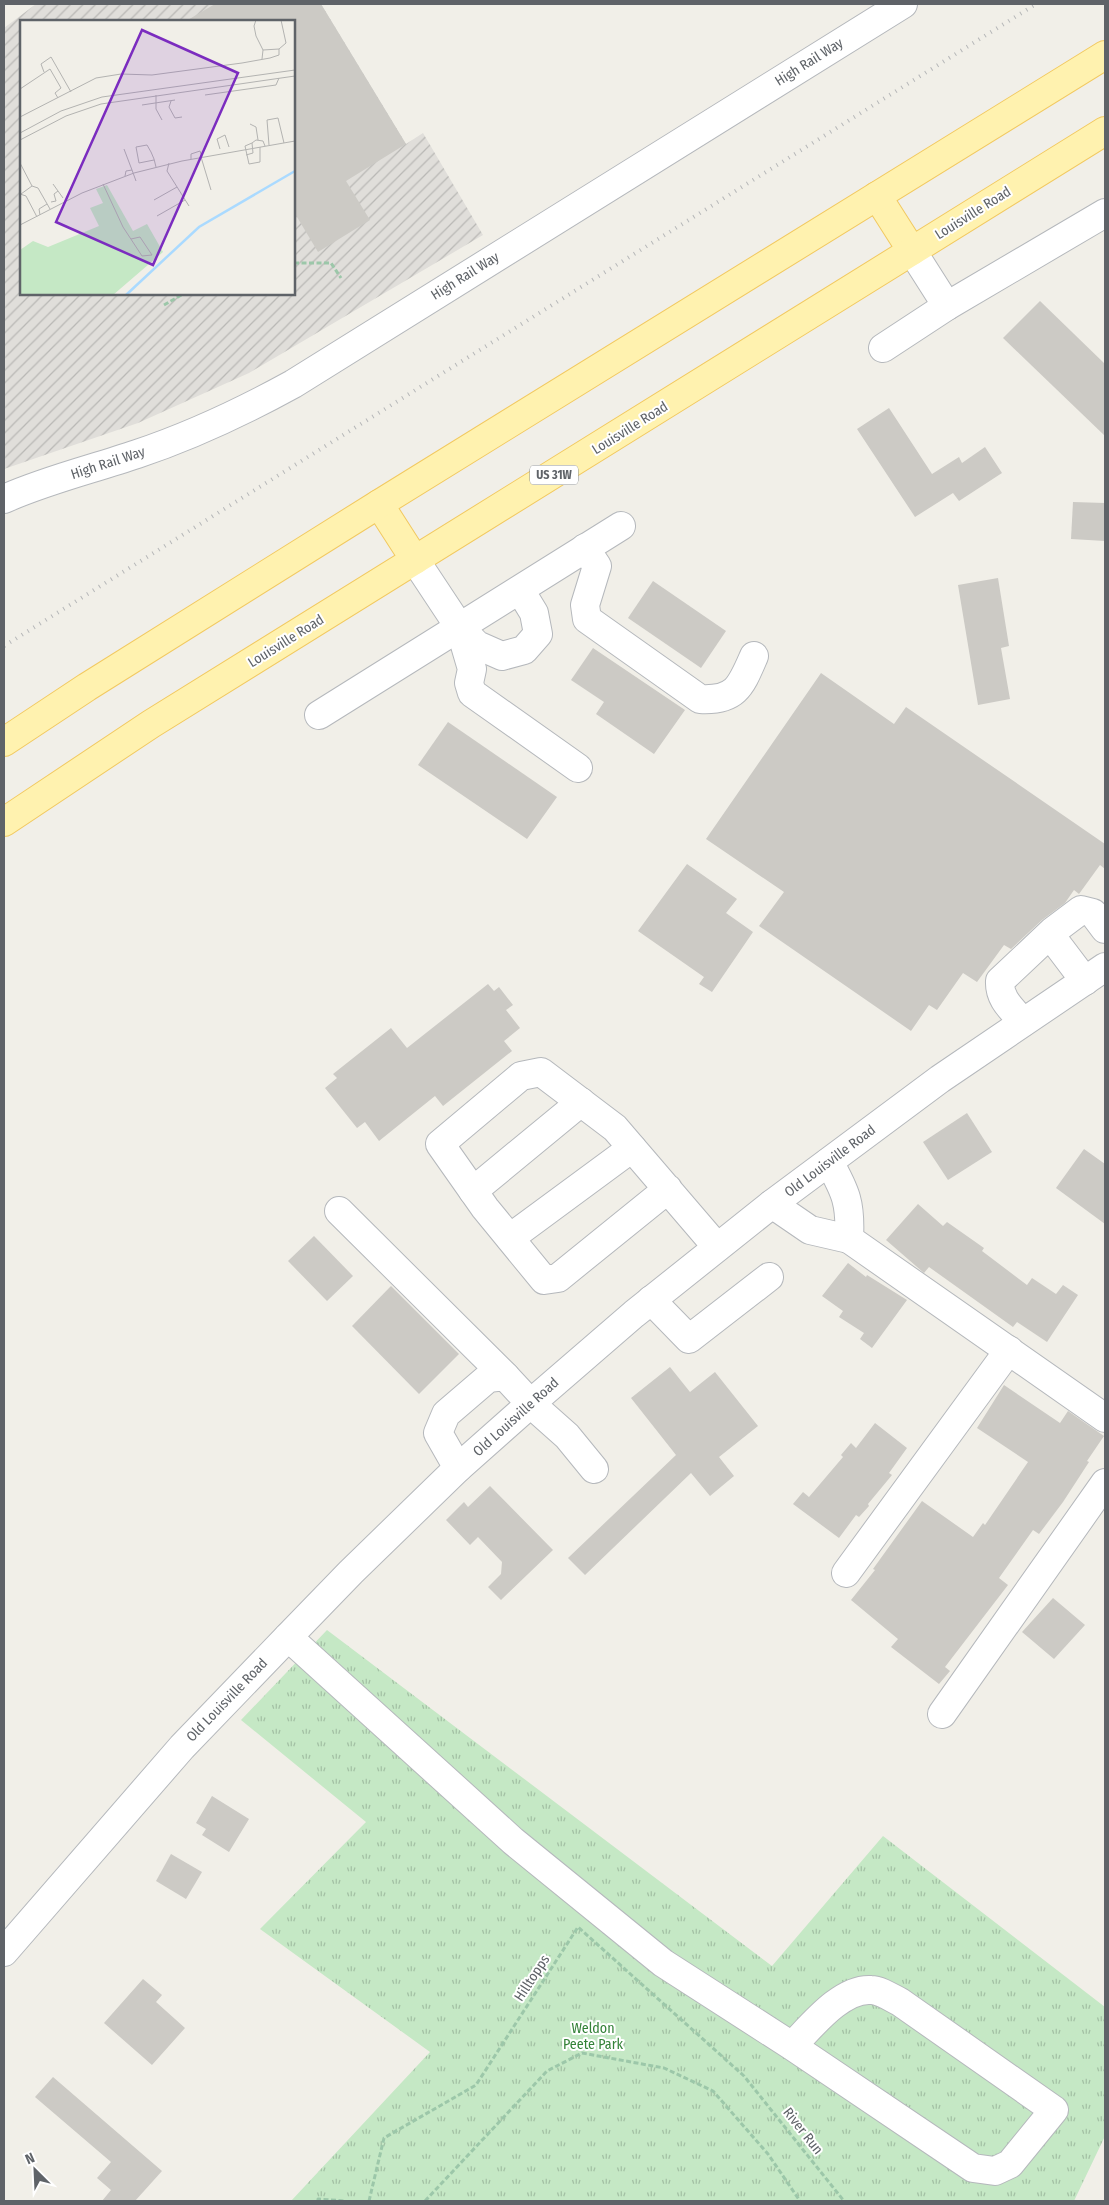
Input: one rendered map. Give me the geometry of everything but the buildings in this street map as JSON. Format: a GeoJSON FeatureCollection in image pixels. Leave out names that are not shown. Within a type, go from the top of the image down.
{"type":"FeatureCollection","features":[{"type":"Feature","properties":{"kind":"main road"},"geometry":{"type":"LineString","coordinates":[[4,742],[95,682],[379,504],[1105,55]]}},
{"type":"Feature","properties":{"kind":"main road","name":"Louisville Road"},"geometry":{"type":"LineString","coordinates":[[4,822],[142,730],[1105,131]]}},
{"type":"Feature","properties":{"kind":"main road"},"geometry":{"type":"LineString","coordinates":[[878,196],[912,251]]}},
{"type":"Feature","properties":{"kind":"main road"},"geometry":{"type":"LineString","coordinates":[[379,504],[415,560]]}},
{"type":"Feature","properties":{"kind":"street","name":"High Rail Way"},"geometry":{"type":"LineString","coordinates":[[4,499],[47,482],[166,444],[228,418],[284,389],[326,365],[903,4]]}},
{"type":"Feature","properties":{"kind":"street"},"geometry":{"type":"LineString","coordinates":[[883,348],[947,306],[1105,213]]}},
{"type":"Feature","properties":{"kind":"street"},"geometry":{"type":"LineString","coordinates":[[912,251],[947,306]]}},
{"type":"Feature","properties":{"kind":"street"},"geometry":{"type":"LineString","coordinates":[[319,715],[622,526]]}},
{"type":"Feature","properties":{"kind":"street"},"geometry":{"type":"LineString","coordinates":[[585,548],[597,566],[585,606],[587,619],[700,699],[719,700],[741,685],[754,656]]}},
{"type":"Feature","properties":{"kind":"street"},"geometry":{"type":"LineString","coordinates":[[415,560],[460,628],[477,645],[502,656],[524,650],[538,634],[534,613],[520,590]]}},
{"type":"Feature","properties":{"kind":"street"},"geometry":{"type":"LineString","coordinates":[[460,628],[472,670],[469,683],[472,693],[578,768]]}},
{"type":"Feature","properties":{"kind":"street"},"geometry":{"type":"LineString","coordinates":[[1024,1022],[1005,1000],[1000,991],[1000,981],[1081,910],[1093,913],[1105,929]]}},
{"type":"Feature","properties":{"kind":"street"},"geometry":{"type":"LineString","coordinates":[[1048,937],[1095,974]]}},
{"type":"Feature","properties":{"kind":"street","name":"Old Louisville Road"},"geometry":{"type":"LineString","coordinates":[[4,1952],[182,1747],[351,1572],[458,1468],[651,1300],[772,1204],[940,1079],[1095,974]]}},
{"type":"Feature","properties":{"kind":"street"},"geometry":{"type":"LineString","coordinates":[[668,1189],[558,1278],[544,1280],[472,1191],[440,1144],[521,1076],[541,1072],[615,1128],[668,1189],[717,1247]]}},
{"type":"Feature","properties":{"kind":"street"},"geometry":{"type":"LineString","coordinates":[[472,1191],[581,1102]]}},
{"type":"Feature","properties":{"kind":"street"},"geometry":{"type":"LineString","coordinates":[[510,1238],[632,1148]]}},
{"type":"Feature","properties":{"kind":"street"},"geometry":{"type":"LineString","coordinates":[[829,1162],[845,1189],[850,1213],[849,1239]]}},
{"type":"Feature","properties":{"kind":"street"},"geometry":{"type":"LineString","coordinates":[[772,1204],[810,1230],[849,1239],[1105,1418]]}},
{"type":"Feature","properties":{"kind":"street"},"geometry":{"type":"LineString","coordinates":[[340,1211],[531,1404],[567,1436],[594,1469]]}},
{"type":"Feature","properties":{"kind":"street"},"geometry":{"type":"LineString","coordinates":[[651,1300],[689,1340],[769,1277]]}},
{"type":"Feature","properties":{"kind":"street"},"geometry":{"type":"LineString","coordinates":[[846,1573],[1009,1350]]}},
{"type":"Feature","properties":{"kind":"street"},"geometry":{"type":"LineString","coordinates":[[458,1468],[438,1433],[446,1414],[488,1378],[505,1376]]}},
{"type":"Feature","properties":{"kind":"street"},"geometry":{"type":"LineString","coordinates":[[942,1714],[1105,1484]]}},
{"type":"Feature","properties":{"kind":"street"},"geometry":{"type":"LineString","coordinates":[[288,1637],[513,1841],[663,1963],[792,2046],[973,2168],[995,2171],[1010,2164],[1054,2110],[900,2002],[872,1990],[853,1993],[833,2005],[792,2046]]}},
{"type":"Feature","properties":{"kind":"path"},"geometry":{"type":"LineString","coordinates":[[295,263],[331,263],[341,278]]}},
{"type":"Feature","properties":{"kind":"path"},"geometry":{"type":"LineString","coordinates":[[164,305],[181,295]]}},
{"type":"Feature","properties":{"kind":"path","name":"Hilltopps"},"geometry":{"type":"LineString","coordinates":[[369,2201],[384,2138],[476,2085],[578,1927],[744,2076]]}},
{"type":"Feature","properties":{"kind":"path"},"geometry":{"type":"LineString","coordinates":[[425,2201],[547,2071],[582,2053],[664,2068],[713,2091],[768,2154],[800,2201]]}},
{"type":"Feature","properties":{"kind":"path","name":"River Run"},"geometry":{"type":"LineString","coordinates":[[744,2076],[844,2201]]}},
{"type":"Feature","properties":{"kind":"path"},"geometry":{"type":"LineString","coordinates":[[318,2201],[318,2199],[345,2201]]}},
{"type":"Feature","properties":{"kind":"shaded area"},"geometry":{"type":"Polygon","coordinates":[[[36,4],[321,4],[406,144],[423,133],[483,235],[249,373],[138,423],[4,469],[4,28],[36,4]]]}},
{"type":"Feature","properties":{"kind":"green space","name":"Weldon Peete Park"},"geometry":{"type":"Polygon","coordinates":[[[327,1630],[772,1966],[883,1836],[1105,2007],[1105,2136],[1074,2201],[291,2201],[430,2052],[260,1929],[366,1822],[241,1720],[327,1630]]]}},
{"type":"Feature","properties":{"kind":"railway"},"geometry":{"type":"LineString","coordinates":[[4,646],[1036,4]]}}]}
